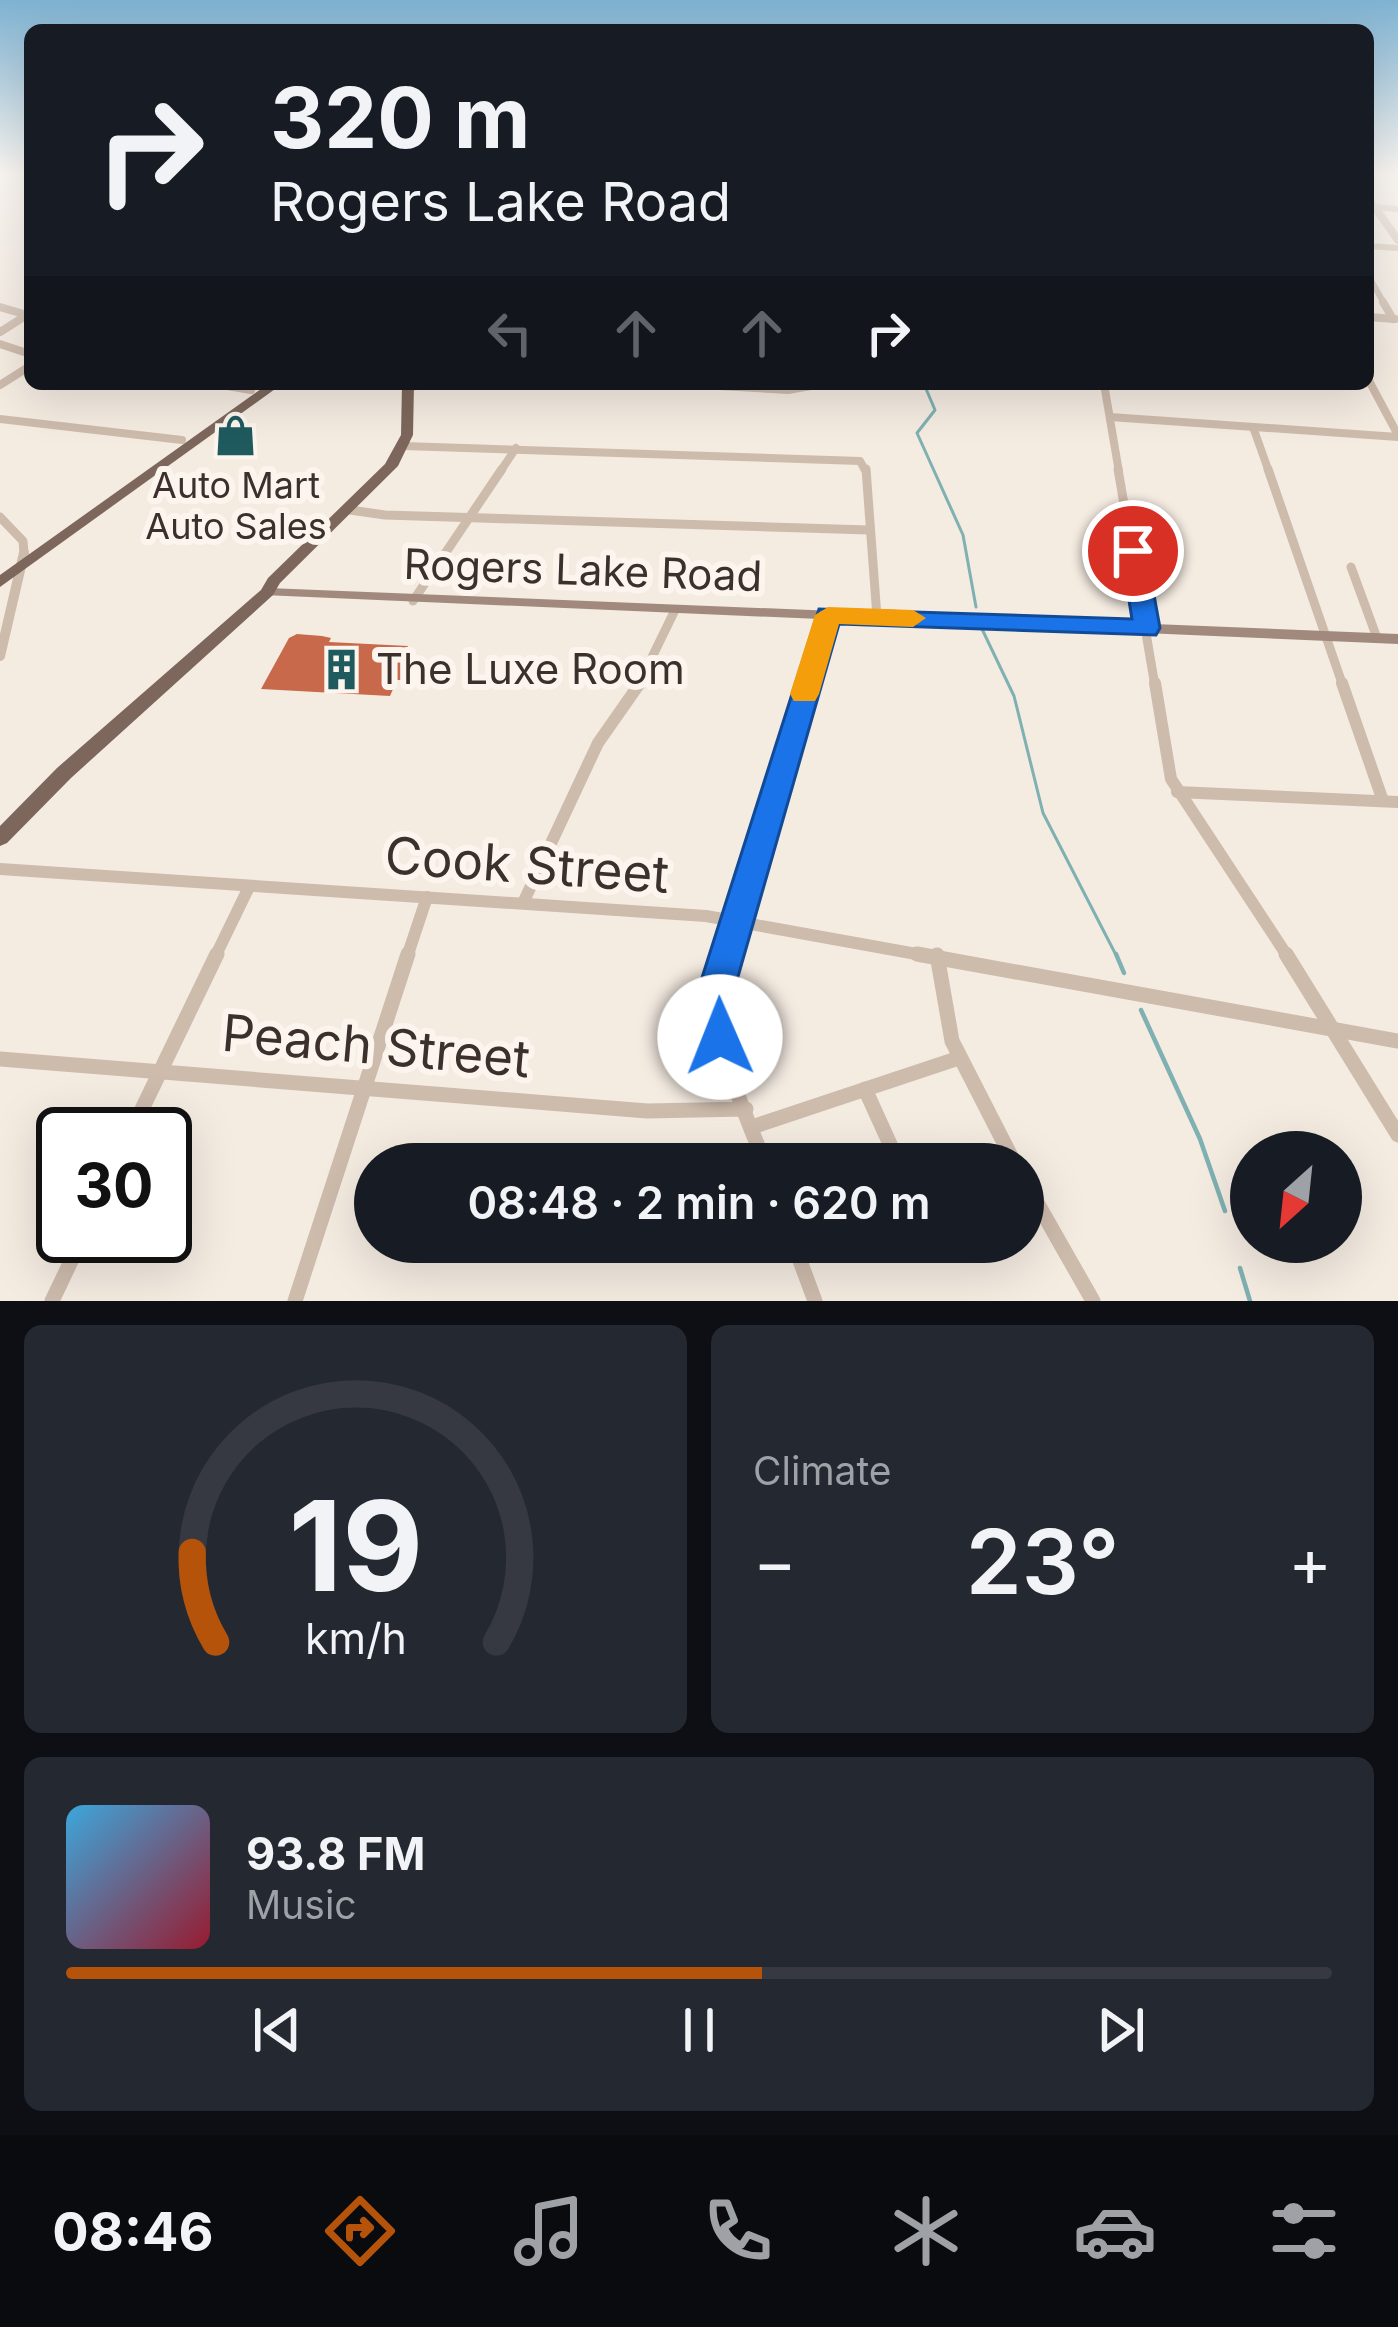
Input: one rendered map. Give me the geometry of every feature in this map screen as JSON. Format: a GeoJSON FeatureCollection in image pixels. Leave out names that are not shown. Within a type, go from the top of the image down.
{"type":"FeatureCollection","features":[{"type":"Feature","properties":{"kind":"main road"},"geometry":{"type":"LineString","coordinates":[[0,581],[24,553],[251,390]]}},
{"type":"Feature","properties":{"kind":"main road"},"geometry":{"type":"LineString","coordinates":[[231,417],[253,390]]}},
{"type":"Feature","properties":{"kind":"main road"},"geometry":{"type":"LineString","coordinates":[[9,570],[268,390]]}},
{"type":"Feature","properties":{"kind":"main road"},"geometry":{"type":"LineString","coordinates":[[0,838],[31,804],[268,592],[286,584],[394,476],[417,416],[413,390]]}},
{"type":"Feature","properties":{"kind":"main road","name":"Rogers Lake Road"},"geometry":{"type":"LineString","coordinates":[[268,592],[1398,639]]}},
{"type":"Feature","properties":{"kind":"main road"},"geometry":{"type":"LineString","coordinates":[[0,817],[31,804]]}},
{"type":"Feature","properties":{"kind":"street"},"geometry":{"type":"LineString","coordinates":[[1374,286],[1396,319]]}},
{"type":"Feature","properties":{"kind":"street"},"geometry":{"type":"LineString","coordinates":[[1105,390],[1161,729],[1177,792],[1336,1030],[1398,1135]]}},
{"type":"Feature","properties":{"kind":"street"},"geometry":{"type":"LineString","coordinates":[[1374,390],[1398,436]]}},
{"type":"Feature","properties":{"kind":"street"},"geometry":{"type":"LineString","coordinates":[[1110,417],[1398,436]]}},
{"type":"Feature","properties":{"kind":"street"},"geometry":{"type":"LineString","coordinates":[[0,419],[182,440]]}},
{"type":"Feature","properties":{"kind":"street"},"geometry":{"type":"LineString","coordinates":[[1177,792],[1390,802],[1253,427]]}},
{"type":"Feature","properties":{"kind":"street"},"geometry":{"type":"LineString","coordinates":[[407,446],[860,461],[866,470],[877,617]]}},
{"type":"Feature","properties":{"kind":"street"},"geometry":{"type":"LineString","coordinates":[[413,601],[516,448]]}},
{"type":"Feature","properties":{"kind":"street"},"geometry":{"type":"LineString","coordinates":[[355,511],[869,530]]}},
{"type":"Feature","properties":{"kind":"street"},"geometry":{"type":"LineString","coordinates":[[0,517],[23,541],[24,553]]}},
{"type":"Feature","properties":{"kind":"street"},"geometry":{"type":"LineString","coordinates":[[1351,568],[1377,638]]}},
{"type":"Feature","properties":{"kind":"street"},"geometry":{"type":"LineString","coordinates":[[0,656],[9,570]]}},
{"type":"Feature","properties":{"kind":"street"},"geometry":{"type":"LineString","coordinates":[[523,903],[598,743],[641,681],[675,610]]}},
{"type":"Feature","properties":{"kind":"street"},"geometry":{"type":"LineString","coordinates":[[758,1143],[715,1013],[717,987],[828,615]]}},
{"type":"Feature","properties":{"kind":"street","name":"Cook Street"},"geometry":{"type":"LineString","coordinates":[[0,869],[736,920],[1398,1041]]}},
{"type":"Feature","properties":{"kind":"street"},"geometry":{"type":"LineString","coordinates":[[143,1107],[249,886]]}},
{"type":"Feature","properties":{"kind":"street"},"geometry":{"type":"LineString","coordinates":[[295,1301],[427,897]]}},
{"type":"Feature","properties":{"kind":"street"},"geometry":{"type":"LineString","coordinates":[[937,956],[938,1003],[956,1059],[1003,1143]]}},
{"type":"Feature","properties":{"kind":"street","name":"Peach Street"},"geometry":{"type":"LineString","coordinates":[[0,1059],[646,1111],[712,1113],[746,1108]]}},
{"type":"Feature","properties":{"kind":"street"},"geometry":{"type":"LineString","coordinates":[[752,1127],[956,1059]]}},
{"type":"Feature","properties":{"kind":"street"},"geometry":{"type":"LineString","coordinates":[[865,1089],[889,1143]]}},
{"type":"Feature","properties":{"kind":"street"},"geometry":{"type":"LineString","coordinates":[[1044,1215],[1093,1301]]}},
{"type":"Feature","properties":{"kind":"street"},"geometry":{"type":"LineString","coordinates":[[52,1301],[70,1263]]}},
{"type":"Feature","properties":{"kind":"street"},"geometry":{"type":"LineString","coordinates":[[801,1263],[814,1301]]}},
{"type":"Feature","properties":{"kind":"building","name":"The Luxe Room"},"geometry":{"type":"Polygon","coordinates":[[[297,634],[331,638],[329,642],[408,646],[404,657],[416,658],[407,680],[397,680],[390,696],[261,689],[289,638],[297,634]]]}},
{"type":"Feature","properties":{"kind":"waterway"},"geometry":{"type":"LineString","coordinates":[[927,390],[935,410],[917,433],[963,535],[976,607]]}},
{"type":"Feature","properties":{"kind":"waterway"},"geometry":{"type":"LineString","coordinates":[[982,629],[1014,696],[1043,813],[1117,957]]}},
{"type":"Feature","properties":{"kind":"waterway"},"geometry":{"type":"LineString","coordinates":[[1116,954],[1124,973]]}},
{"type":"Feature","properties":{"kind":"waterway"},"geometry":{"type":"LineString","coordinates":[[1141,1010],[1200,1139],[1225,1211]]}},
{"type":"Feature","properties":{"kind":"waterway"},"geometry":{"type":"LineString","coordinates":[[1240,1268],[1250,1301]]}},
{"type":"Feature","properties":{"kind":"slow traffic"},"geometry":{"type":"LineString","coordinates":[[805,694],[828,615],[913,618]]}},
{"type":"Feature","properties":{"kind":"place","name":"Auto Mart Auto Sales"},"geometry":{"type":"Point","coordinates":[236,435]}},
{"type":"Feature","properties":{"kind":"place","name":"The Luxe Room"},"geometry":{"type":"Point","coordinates":[342,669]}},
{"type":"Feature","properties":{"kind":"route"},"geometry":{"type":"LineString","coordinates":[[720,1037],[717,987],[828,615],[1146,628],[1133,551]]}}]}
